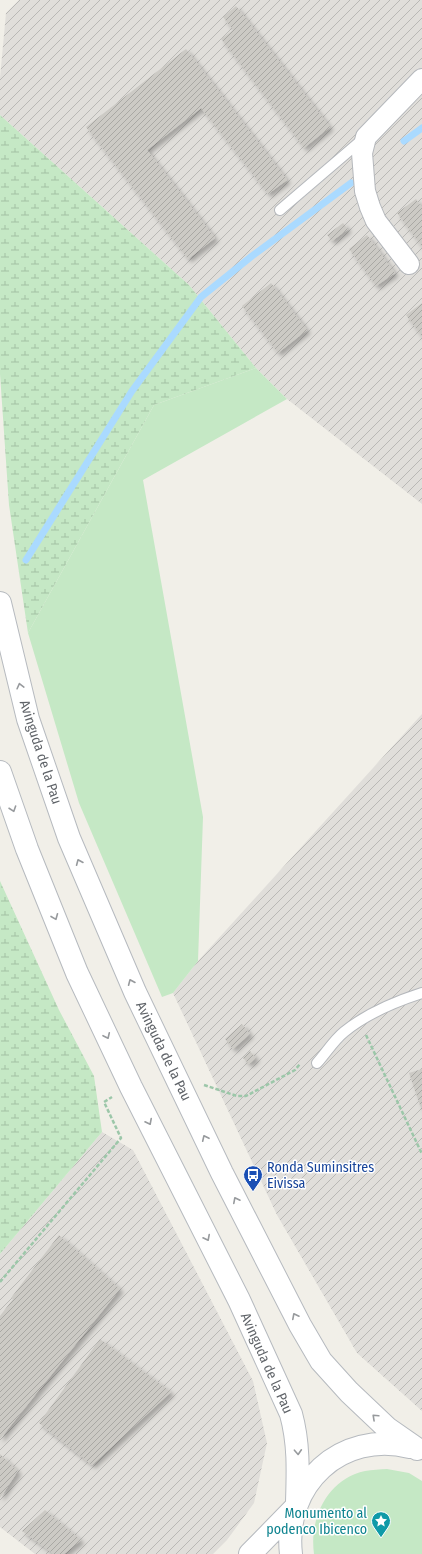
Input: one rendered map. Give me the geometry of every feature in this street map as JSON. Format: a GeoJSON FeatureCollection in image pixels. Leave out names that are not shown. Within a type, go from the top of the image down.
{"type":"FeatureCollection","features":[{"type":"Feature","properties":{"kind":"main road","name":"Avinguda de la Pau"},"geometry":{"type":"LineString","coordinates":[[0,603],[28,719],[69,838],[136,992],[222,1173],[293,1312],[321,1361],[349,1392],[387,1428],[420,1450]]}},
{"type":"Feature","properties":{"kind":"main road","name":"Avinguda de la Pau"},"geometry":{"type":"LineString","coordinates":[[0,772],[27,849],[77,973],[131,1087],[239,1300],[291,1414],[296,1432],[298,1452],[296,1505]]}},
{"type":"Feature","properties":{"kind":"main road"},"geometry":{"type":"LineString","coordinates":[[291,1554],[290,1524],[296,1505],[305,1486],[317,1472],[331,1460],[347,1451],[382,1443],[400,1444],[420,1450]]}},
{"type":"Feature","properties":{"kind":"main road"},"geometry":{"type":"LineString","coordinates":[[250,1554],[296,1505]]}},
{"type":"Feature","properties":{"kind":"street"},"geometry":{"type":"LineString","coordinates":[[409,264],[376,221],[367,197],[362,154],[366,137],[422,79]]}},
{"type":"Feature","properties":{"kind":"lane"},"geometry":{"type":"LineString","coordinates":[[280,210],[366,137]]}},
{"type":"Feature","properties":{"kind":"lane"},"geometry":{"type":"LineString","coordinates":[[317,1063],[342,1033],[360,1021],[400,1000],[422,994]]}},
{"type":"Feature","properties":{"kind":"path"},"geometry":{"type":"LineString","coordinates":[[360,1021],[422,1154]]}},
{"type":"Feature","properties":{"kind":"path"},"geometry":{"type":"LineString","coordinates":[[184,1093],[202,1084],[237,1096],[246,1096],[295,1070],[303,1059]]}},
{"type":"Feature","properties":{"kind":"path"},"geometry":{"type":"LineString","coordinates":[[0,1282],[121,1138],[104,1102],[131,1087]]}},
{"type":"Feature","properties":{"kind":"shaded area"},"geometry":{"type":"Polygon","coordinates":[[[19,0],[422,0],[422,504],[287,399],[256,368],[189,285],[0,115],[0,78],[6,13],[19,0]]]}},
{"type":"Feature","properties":{"kind":"shaded area"},"geometry":{"type":"Polygon","coordinates":[[[422,714],[422,1411],[357,1353],[277,1215],[173,993],[198,961],[422,714]]]}},
{"type":"Feature","properties":{"kind":"shaded area"},"geometry":{"type":"Polygon","coordinates":[[[102,1132],[133,1150],[253,1381],[267,1443],[254,1503],[227,1540],[213,1554],[35,1554],[0,1527],[0,1254],[102,1132]]]}},
{"type":"Feature","properties":{"kind":"green space"},"geometry":{"type":"Polygon","coordinates":[[[0,115],[189,285],[256,368],[154,405],[28,633],[9,505],[0,374],[0,115]]]}},
{"type":"Feature","properties":{"kind":"green space"},"geometry":{"type":"Polygon","coordinates":[[[256,368],[287,399],[143,480],[203,817],[198,961],[173,993],[162,997],[79,803],[28,633],[154,405],[256,368]]]}},
{"type":"Feature","properties":{"kind":"green space"},"geometry":{"type":"Polygon","coordinates":[[[0,881],[59,1010],[94,1076],[102,1132],[0,1254],[0,881]]]}},
{"type":"Feature","properties":{"kind":"green space"},"geometry":{"type":"Polygon","coordinates":[[[387,1469],[409,1473],[422,1481],[422,1554],[314,1554],[313,1541],[318,1514],[323,1502],[331,1492],[340,1482],[352,1475],[365,1471],[387,1469]]]}},
{"type":"Feature","properties":{"kind":"building"},"geometry":{"type":"Polygon","coordinates":[[[236,6],[330,127],[304,148],[221,39],[233,30],[223,17],[236,6]]]}},
{"type":"Feature","properties":{"kind":"building"},"geometry":{"type":"Polygon","coordinates":[[[186,49],[287,180],[268,194],[201,108],[147,150],[215,238],[188,259],[86,127],[186,49]]]}},
{"type":"Feature","properties":{"kind":"building"},"geometry":{"type":"Polygon","coordinates":[[[416,199],[422,208],[422,247],[397,213],[416,199]]]}},
{"type":"Feature","properties":{"kind":"building"},"geometry":{"type":"Polygon","coordinates":[[[343,223],[348,229],[332,241],[327,235],[343,223]]]}},
{"type":"Feature","properties":{"kind":"building"},"geometry":{"type":"Polygon","coordinates":[[[367,235],[395,273],[376,286],[349,249],[367,235]]]}},
{"type":"Feature","properties":{"kind":"building"},"geometry":{"type":"Polygon","coordinates":[[[271,283],[307,330],[278,353],[242,306],[271,283]]]}},
{"type":"Feature","properties":{"kind":"building"},"geometry":{"type":"Polygon","coordinates":[[[422,303],[422,337],[406,315],[422,303]]]}},
{"type":"Feature","properties":{"kind":"building"},"geometry":{"type":"Polygon","coordinates":[[[242,1024],[250,1034],[233,1049],[225,1039],[242,1024]]]}},
{"type":"Feature","properties":{"kind":"building"},"geometry":{"type":"Polygon","coordinates":[[[250,1051],[256,1058],[249,1064],[243,1058],[250,1051]]]}},
{"type":"Feature","properties":{"kind":"building"},"geometry":{"type":"Polygon","coordinates":[[[422,1069],[422,1111],[409,1073],[422,1069]]]}},
{"type":"Feature","properties":{"kind":"building"},"geometry":{"type":"Polygon","coordinates":[[[59,1235],[120,1289],[0,1439],[0,1316],[13,1299],[11,1298],[59,1235]]]}},
{"type":"Feature","properties":{"kind":"building"},"geometry":{"type":"Polygon","coordinates":[[[100,1339],[171,1392],[92,1465],[39,1423],[100,1339]]]}},
{"type":"Feature","properties":{"kind":"building"},"geometry":{"type":"Polygon","coordinates":[[[0,1454],[18,1471],[0,1498],[0,1454]]]}},
{"type":"Feature","properties":{"kind":"building"},"geometry":{"type":"Polygon","coordinates":[[[45,1510],[81,1540],[64,1554],[54,1554],[22,1531],[45,1510]]]}},
{"type":"Feature","properties":{"kind":"waterway"},"geometry":{"type":"LineString","coordinates":[[404,141],[422,128]]}},
{"type":"Feature","properties":{"kind":"waterway"},"geometry":{"type":"LineString","coordinates":[[26,560],[132,391],[201,297],[252,256],[351,183]]}},
{"type":"Feature","properties":{"kind":"place","name":"Ronda Suminsitres Eivissa"},"geometry":{"type":"Point","coordinates":[253,1192]}},
{"type":"Feature","properties":{"kind":"place","name":"Monumento al podenco Ibicenco"},"geometry":{"type":"Point","coordinates":[381,1538]}}]}
